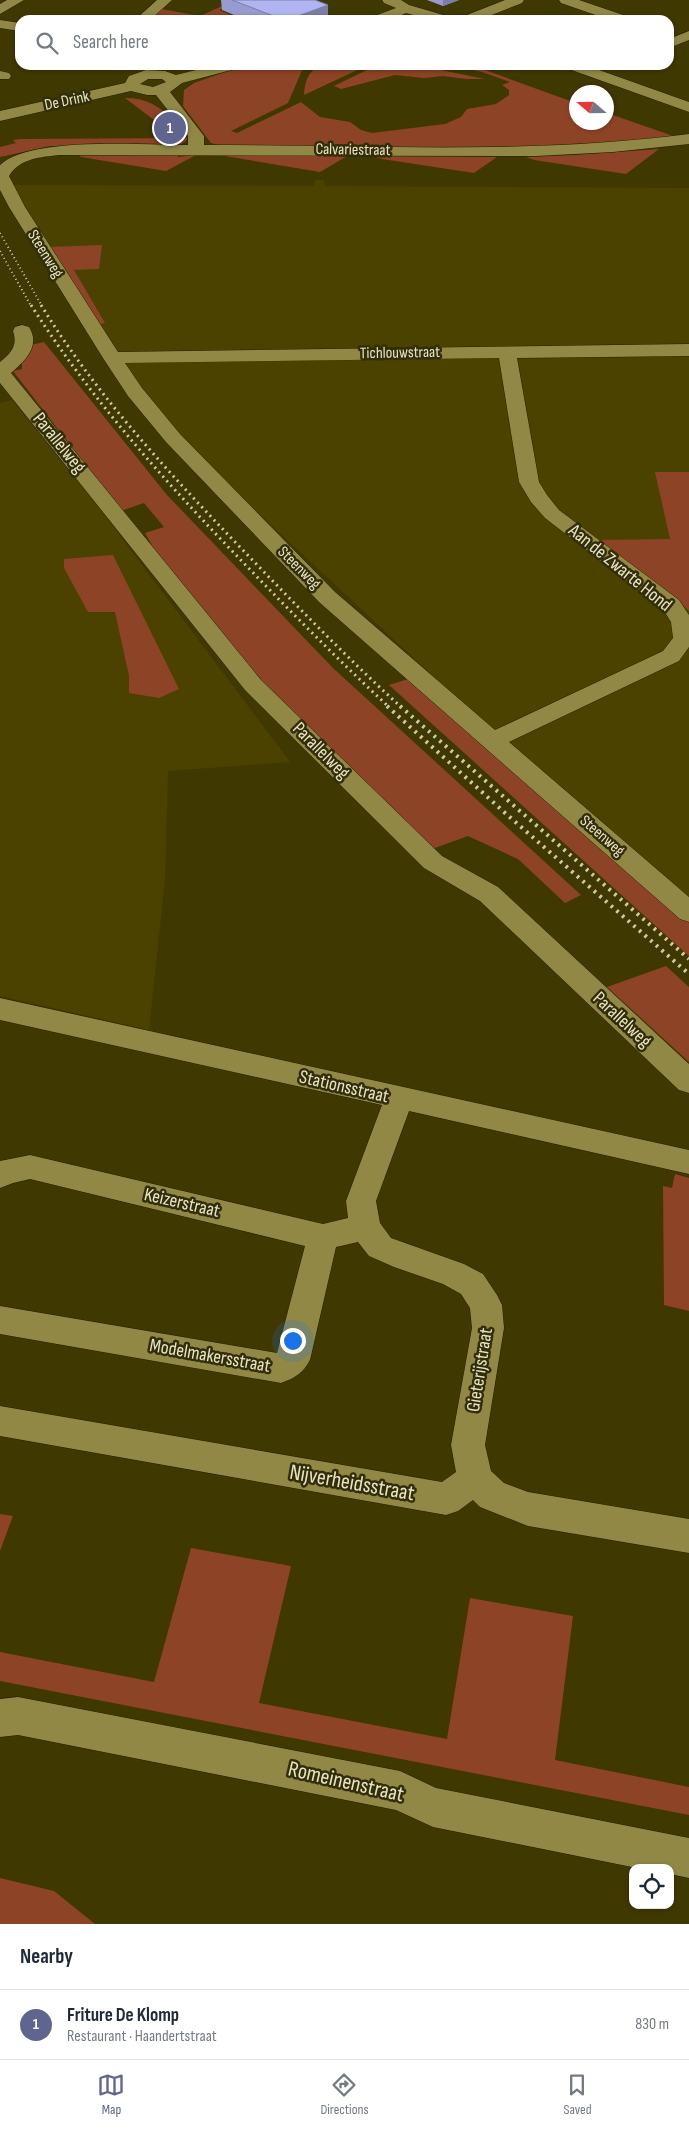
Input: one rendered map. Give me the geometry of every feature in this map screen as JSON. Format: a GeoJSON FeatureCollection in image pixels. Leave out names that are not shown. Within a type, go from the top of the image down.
{"type":"FeatureCollection","features":[{"type":"Feature","properties":{"kind":"street"},"geometry":{"type":"LineString","coordinates":[[0,10],[17,0]]}},
{"type":"Feature","properties":{"kind":"street"},"geometry":{"type":"LineString","coordinates":[[148,15],[165,0]]}},
{"type":"Feature","properties":{"kind":"street"},"geometry":{"type":"LineString","coordinates":[[389,0],[401,5],[405,9]]}},
{"type":"Feature","properties":{"kind":"street"},"geometry":{"type":"LineString","coordinates":[[480,15],[517,0]]}},
{"type":"Feature","properties":{"kind":"street"},"geometry":{"type":"LineString","coordinates":[[566,0],[610,15]]}},
{"type":"Feature","properties":{"kind":"street"},"geometry":{"type":"LineString","coordinates":[[390,15],[405,9],[431,15]]}},
{"type":"Feature","properties":{"kind":"street"},"geometry":{"type":"LineString","coordinates":[[0,24],[15,26]]}},
{"type":"Feature","properties":{"kind":"street"},"geometry":{"type":"LineString","coordinates":[[171,78],[199,70]]}},
{"type":"Feature","properties":{"kind":"street"},"geometry":{"type":"LineString","coordinates":[[171,78],[172,86],[160,90],[144,90],[141,73],[171,78],[210,70]]}},
{"type":"Feature","properties":{"kind":"street"},"geometry":{"type":"LineString","coordinates":[[584,70],[689,107]]}},
{"type":"Feature","properties":{"kind":"street"},"geometry":{"type":"LineString","coordinates":[[598,75],[610,70]]}},
{"type":"Feature","properties":{"kind":"street","name":"De Drink"},"geometry":{"type":"LineString","coordinates":[[0,116],[141,73]]}},
{"type":"Feature","properties":{"kind":"street"},"geometry":{"type":"LineString","coordinates":[[160,90],[196,136],[196,149]]}},
{"type":"Feature","properties":{"kind":"street","name":"Calvariestraat"},"geometry":{"type":"LineString","coordinates":[[18,159],[39,152],[60,150],[569,151],[620,148],[689,139]]}},
{"type":"Feature","properties":{"kind":"street","name":"Steenweg"},"geometry":{"type":"LineString","coordinates":[[18,159],[3,170],[2,182],[79,309],[135,392],[173,438],[327,597],[689,912]]}},
{"type":"Feature","properties":{"kind":"street","name":"Parallelweg"},"geometry":{"type":"LineString","coordinates":[[22,331],[25,337],[24,349],[0,373],[8,379],[253,684],[433,862],[489,894],[689,1082]]}},
{"type":"Feature","properties":{"kind":"street","name":"Tichlouwstraat"},"geometry":{"type":"LineString","coordinates":[[112,358],[689,350]]}},
{"type":"Feature","properties":{"kind":"street","name":"Aan de Zwarte Hond"},"geometry":{"type":"LineString","coordinates":[[493,740],[671,656],[684,638],[682,622],[671,604],[552,514],[538,498],[529,482],[507,352]]}},
{"type":"Feature","properties":{"kind":"street","name":"Stationsstraat"},"geometry":{"type":"LineString","coordinates":[[0,1009],[689,1162]]}},
{"type":"Feature","properties":{"kind":"street","name":"Gieterijstraat"},"geometry":{"type":"LineString","coordinates":[[399,1099],[361,1201],[365,1227],[380,1247],[404,1258],[453,1274],[472,1284],[486,1305],[488,1328],[468,1446],[475,1479]]}},
{"type":"Feature","properties":{"kind":"street","name":"Keizerstraat"},"geometry":{"type":"LineString","coordinates":[[0,1176],[4,1172],[30,1167],[323,1237],[365,1227]]}},
{"type":"Feature","properties":{"kind":"street","name":"Modelmakersstraat"},"geometry":{"type":"LineString","coordinates":[[0,1320],[281,1368],[292,1360],[323,1237]]}},
{"type":"Feature","properties":{"kind":"street","name":"Nijverheidsstraat"},"geometry":{"type":"LineString","coordinates":[[0,1421],[446,1499],[475,1479]]}},
{"type":"Feature","properties":{"kind":"street"},"geometry":{"type":"LineString","coordinates":[[475,1479],[492,1495],[528,1510],[689,1536]]}},
{"type":"Feature","properties":{"kind":"street","name":"Romeinenstraat"},"geometry":{"type":"LineString","coordinates":[[0,1718],[18,1716],[400,1791],[433,1807],[689,1858]]}},
{"type":"Feature","properties":{"kind":"shaded area"},"geometry":{"type":"Polygon","coordinates":[[[236,0],[247,0],[219,10],[230,15],[202,15],[236,0]]]}},
{"type":"Feature","properties":{"kind":"shaded area"},"geometry":{"type":"Polygon","coordinates":[[[161,9],[194,15],[155,15],[161,9]]]}},
{"type":"Feature","properties":{"kind":"shaded area"},"geometry":{"type":"Polygon","coordinates":[[[231,70],[302,70],[288,103],[231,131],[237,133],[301,102],[320,117],[350,122],[361,130],[372,133],[445,124],[461,117],[467,109],[496,104],[509,95],[509,90],[502,85],[510,82],[472,70],[485,70],[569,100],[569,130],[614,130],[614,115],[676,137],[647,141],[500,148],[218,145],[211,143],[183,106],[184,90],[194,83],[231,70]]]}},
{"type":"Feature","properties":{"kind":"shaded area"},"geometry":{"type":"Polygon","coordinates":[[[314,70],[357,70],[304,95],[305,85],[314,70]]]}},
{"type":"Feature","properties":{"kind":"shaded area"},"geometry":{"type":"Polygon","coordinates":[[[367,70],[441,70],[485,79],[443,76],[424,78],[395,75],[341,89],[334,86],[367,70]]]}},
{"type":"Feature","properties":{"kind":"shaded area"},"geometry":{"type":"Polygon","coordinates":[[[125,98],[151,103],[172,120],[158,123],[125,98]]]}},
{"type":"Feature","properties":{"kind":"shaded area"},"geometry":{"type":"Polygon","coordinates":[[[187,138],[180,145],[50,146],[0,157],[0,147],[16,143],[13,140],[20,139],[187,138]]]}},
{"type":"Feature","properties":{"kind":"shaded area"},"geometry":{"type":"Polygon","coordinates":[[[659,149],[626,174],[534,160],[526,157],[575,155],[659,149]]]}},
{"type":"Feature","properties":{"kind":"shaded area"},"geometry":{"type":"Polygon","coordinates":[[[178,154],[178,157],[198,154],[166,171],[81,157],[79,155],[178,154]]]}},
{"type":"Feature","properties":{"kind":"shaded area"},"geometry":{"type":"Polygon","coordinates":[[[219,155],[349,155],[320,172],[219,155]]]}},
{"type":"Feature","properties":{"kind":"shaded area"},"geometry":{"type":"Polygon","coordinates":[[[372,156],[497,157],[474,173],[372,156]]]}},
{"type":"Feature","properties":{"kind":"shaded area"},"geometry":{"type":"Polygon","coordinates":[[[315,180],[324,180],[325,186],[689,188],[689,905],[551,786],[155,417],[10,185],[314,186],[315,180]]]}},
{"type":"Feature","properties":{"kind":"shaded area"},"geometry":{"type":"Polygon","coordinates":[[[102,245],[99,269],[74,270],[105,323],[96,325],[47,247],[102,245]]]}},
{"type":"Feature","properties":{"kind":"shaded area"},"geometry":{"type":"Polygon","coordinates":[[[44,342],[167,495],[333,668],[581,895],[565,903],[518,859],[468,836],[432,849],[263,682],[153,547],[145,533],[164,527],[144,503],[121,511],[13,371],[22,369],[22,361],[31,345],[44,342]]]}},
{"type":"Feature","properties":{"kind":"shaded area"},"geometry":{"type":"Polygon","coordinates":[[[12,400],[106,517],[290,762],[168,771],[165,880],[149,1030],[0,996],[0,403],[12,400]]]}},
{"type":"Feature","properties":{"kind":"shaded area"},"geometry":{"type":"Polygon","coordinates":[[[655,472],[689,472],[689,611],[673,596],[598,540],[670,539],[655,472]]]}},
{"type":"Feature","properties":{"kind":"shaded area"},"geometry":{"type":"Polygon","coordinates":[[[113,555],[179,689],[159,698],[129,693],[129,676],[115,612],[88,612],[64,568],[64,559],[113,555]]]}},
{"type":"Feature","properties":{"kind":"shaded area"},"geometry":{"type":"Polygon","coordinates":[[[408,679],[689,922],[689,956],[389,685],[408,679]]]}},
{"type":"Feature","properties":{"kind":"shaded area"},"geometry":{"type":"Polygon","coordinates":[[[666,966],[689,987],[689,1062],[607,987],[666,966]]]}},
{"type":"Feature","properties":{"kind":"shaded area"},"geometry":{"type":"Polygon","coordinates":[[[675,1174],[689,1178],[689,1311],[664,1305],[663,1186],[672,1188],[675,1174]]]}},
{"type":"Feature","properties":{"kind":"shaded area"},"geometry":{"type":"Polygon","coordinates":[[[0,1514],[13,1516],[0,1551],[0,1514]]]}},
{"type":"Feature","properties":{"kind":"shaded area"},"geometry":{"type":"Polygon","coordinates":[[[191,1548],[291,1566],[259,1703],[447,1739],[470,1598],[573,1616],[555,1760],[689,1787],[689,1815],[0,1681],[0,1652],[154,1682],[191,1548]]]}},
{"type":"Feature","properties":{"kind":"shaded area"},"geometry":{"type":"Polygon","coordinates":[[[0,1878],[54,1891],[95,1924],[0,1924],[0,1878]]]}},
{"type":"Feature","properties":{"kind":"building"},"geometry":{"type":"Polygon","coordinates":[[[232,0],[315,0],[328,5],[301,15],[271,15],[232,0]]]}},
{"type":"Feature","properties":{"kind":"railway"},"geometry":{"type":"LineString","coordinates":[[0,233],[42,306]]}},
{"type":"Feature","properties":{"kind":"railway"},"geometry":{"type":"LineString","coordinates":[[0,251],[31,306]]}},
{"type":"Feature","properties":{"kind":"railway"},"geometry":{"type":"LineString","coordinates":[[31,305],[53,339],[101,403],[153,465],[207,525],[273,593],[389,707]]}},
{"type":"Feature","properties":{"kind":"railway"},"geometry":{"type":"LineString","coordinates":[[41,305],[84,369],[158,459],[210,516],[298,606],[401,707]]}},
{"type":"Feature","properties":{"kind":"railway"},"geometry":{"type":"LineString","coordinates":[[387,706],[504,812],[689,974]]}},
{"type":"Feature","properties":{"kind":"railway"},"geometry":{"type":"LineString","coordinates":[[400,706],[689,959]]}},
{"type":"Feature","properties":{"kind":"place","name":"Friture De Klomp"},"geometry":{"type":"Point","coordinates":[170,128]}}]}
